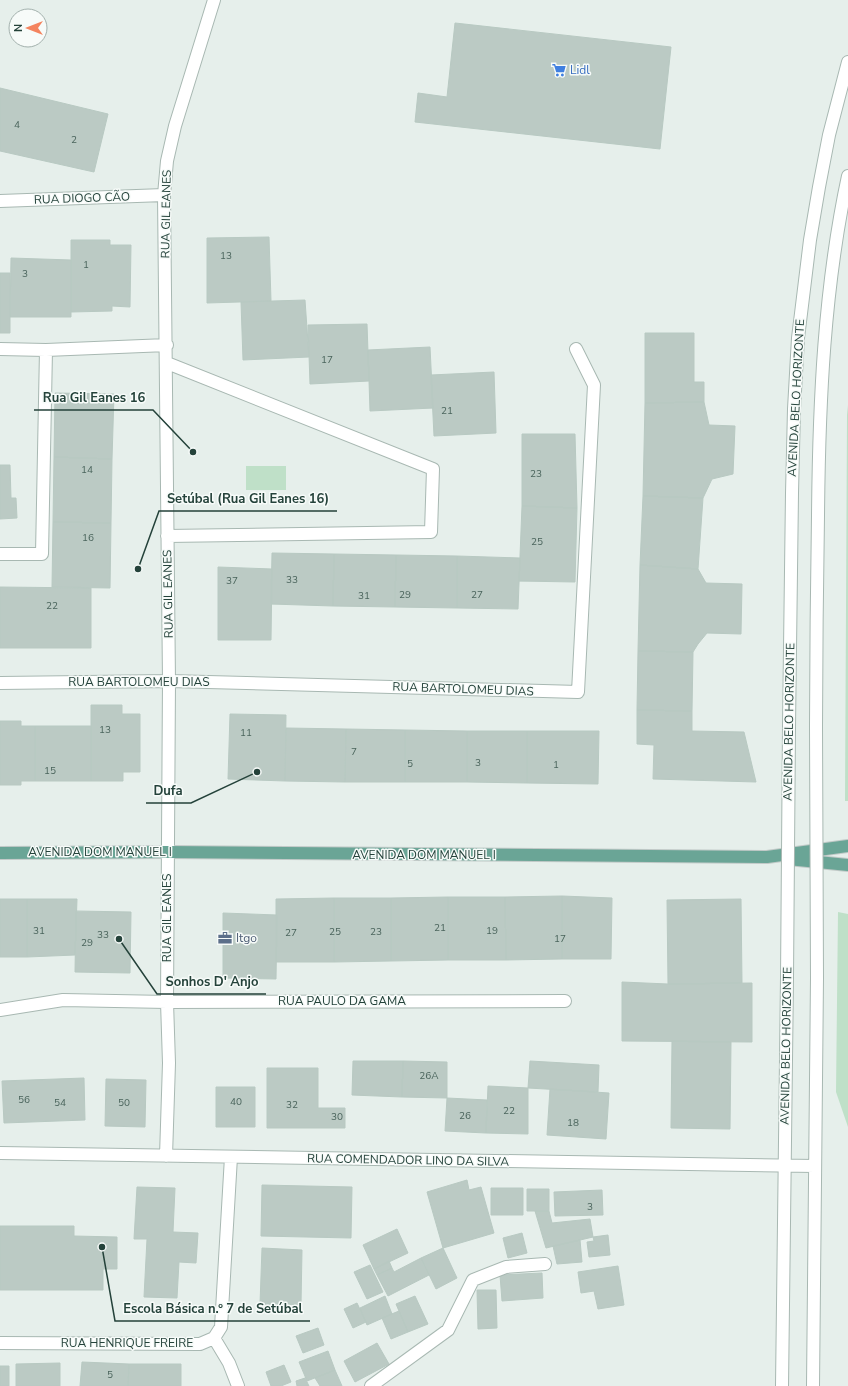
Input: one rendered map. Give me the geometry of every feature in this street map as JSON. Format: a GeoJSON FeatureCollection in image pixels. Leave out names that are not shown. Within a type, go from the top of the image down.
{"type":"FeatureCollection","features":[{"type":"Feature","properties":{"kind":"main road","name":"AVENIDA DOM MANUEL I"},"geometry":{"type":"LineString","coordinates":[[0,853],[167,852],[767,857],[848,846]]}},
{"type":"Feature","properties":{"kind":"main road"},"geometry":{"type":"LineString","coordinates":[[767,857],[848,865]]}},
{"type":"Feature","properties":{"kind":"street","name":"RUA GIL EANES"},"geometry":{"type":"LineString","coordinates":[[166,1156],[169,1062],[166,1002],[169,681],[164,195],[167,161],[175,126],[214,0]]}},
{"type":"Feature","properties":{"kind":"street","name":"AVENIDA BELO HORIZONTE"},"geometry":{"type":"LineString","coordinates":[[782,1386],[794,409],[798,338],[810,240],[829,135],[848,62]]}},
{"type":"Feature","properties":{"kind":"street","name":"AVENIDA BELO HORIZONTE"},"geometry":{"type":"LineString","coordinates":[[813,1386],[817,978],[816,727],[818,467],[822,368],[827,316],[833,266],[848,176]]}},
{"type":"Feature","properties":{"kind":"street","name":"RUA DIOGO CÃO"},"geometry":{"type":"LineString","coordinates":[[0,201],[164,195]]}},
{"type":"Feature","properties":{"kind":"street"},"geometry":{"type":"LineString","coordinates":[[0,349],[46,350],[166,345]]}},
{"type":"Feature","properties":{"kind":"street","name":"RUA BARTOLOMEU DIAS"},"geometry":{"type":"LineString","coordinates":[[0,683],[169,681],[578,692],[594,384],[576,349]]}},
{"type":"Feature","properties":{"kind":"street"},"geometry":{"type":"LineString","coordinates":[[0,554],[42,554],[46,350]]}},
{"type":"Feature","properties":{"kind":"street","name":"RUA GIL EANES"},"geometry":{"type":"LineString","coordinates":[[166,363],[433,469],[431,532],[167,536]]}},
{"type":"Feature","properties":{"kind":"street","name":"RUA PAULO DA GAMA"},"geometry":{"type":"LineString","coordinates":[[0,1010],[63,1000],[166,1002],[565,1001]]}},
{"type":"Feature","properties":{"kind":"street","name":"RUA COMENDADOR LINO DA SILVA"},"geometry":{"type":"LineString","coordinates":[[0,1153],[815,1166]]}},
{"type":"Feature","properties":{"kind":"street"},"geometry":{"type":"LineString","coordinates":[[231,1157],[221,1327],[214,1338],[229,1363],[238,1386]]}},
{"type":"Feature","properties":{"kind":"street"},"geometry":{"type":"LineString","coordinates":[[371,1386],[448,1330],[473,1280],[506,1267],[545,1264]]}},
{"type":"Feature","properties":{"kind":"street","name":"RUA HENRIQUE FREIRE"},"geometry":{"type":"LineString","coordinates":[[0,1343],[200,1344],[214,1338]]}},
{"type":"Feature","properties":{"kind":"green space"},"geometry":{"type":"Polygon","coordinates":[[[848,405],[848,801],[845,801],[847,415],[848,405]]]}},
{"type":"Feature","properties":{"kind":"green space"},"geometry":{"type":"Polygon","coordinates":[[[246,466],[286,466],[286,490],[246,490],[246,466]]]}},
{"type":"Feature","properties":{"kind":"green space"},"geometry":{"type":"Polygon","coordinates":[[[838,912],[848,914],[848,1127],[836,1092],[838,912]]]}},
{"type":"Feature","properties":{"kind":"building","name":"Lidl"},"geometry":{"type":"Polygon","coordinates":[[[455,23],[671,47],[660,149],[415,122],[418,93],[447,97],[455,23]]]}},
{"type":"Feature","properties":{"kind":"building"},"geometry":{"type":"Polygon","coordinates":[[[0,88],[108,114],[94,172],[0,151],[0,88]]]}},
{"type":"Feature","properties":{"kind":"building"},"geometry":{"type":"Polygon","coordinates":[[[269,237],[271,301],[207,303],[207,238],[269,237]]]}},
{"type":"Feature","properties":{"kind":"building"},"geometry":{"type":"Polygon","coordinates":[[[71,240],[110,240],[110,245],[131,245],[130,307],[112,306],[112,311],[71,312],[71,240]]]}},
{"type":"Feature","properties":{"kind":"building"},"geometry":{"type":"Polygon","coordinates":[[[11,258],[71,260],[71,317],[10,317],[11,258]]]}},
{"type":"Feature","properties":{"kind":"building"},"geometry":{"type":"Polygon","coordinates":[[[0,273],[10,273],[10,333],[0,333],[0,273]]]}},
{"type":"Feature","properties":{"kind":"building"},"geometry":{"type":"Polygon","coordinates":[[[305,300],[309,357],[243,360],[241,302],[305,300]]]}},
{"type":"Feature","properties":{"kind":"building"},"geometry":{"type":"Polygon","coordinates":[[[367,324],[369,381],[310,384],[308,325],[367,324]]]}},
{"type":"Feature","properties":{"kind":"building"},"geometry":{"type":"Polygon","coordinates":[[[645,333],[694,333],[694,382],[704,382],[704,402],[645,403],[645,333]]]}},
{"type":"Feature","properties":{"kind":"building"},"geometry":{"type":"Polygon","coordinates":[[[430,347],[433,408],[370,411],[368,350],[430,347]]]}},
{"type":"Feature","properties":{"kind":"building"},"geometry":{"type":"Polygon","coordinates":[[[494,372],[496,433],[434,436],[431,375],[494,372]]]}},
{"type":"Feature","properties":{"kind":"building"},"geometry":{"type":"Polygon","coordinates":[[[55,393],[114,394],[112,459],[54,457],[55,393]]]}},
{"type":"Feature","properties":{"kind":"building"},"geometry":{"type":"Polygon","coordinates":[[[704,402],[709,425],[735,426],[733,474],[712,479],[703,498],[643,496],[645,403],[704,402]]]}},
{"type":"Feature","properties":{"kind":"building"},"geometry":{"type":"Polygon","coordinates":[[[522,434],[575,434],[577,508],[522,506],[522,434]]]}},
{"type":"Feature","properties":{"kind":"building"},"geometry":{"type":"Polygon","coordinates":[[[54,457],[112,459],[111,523],[53,522],[54,457]]]}},
{"type":"Feature","properties":{"kind":"building"},"geometry":{"type":"Polygon","coordinates":[[[0,465],[10,465],[11,498],[16,498],[17,518],[0,519],[0,465]]]}},
{"type":"Feature","properties":{"kind":"building"},"geometry":{"type":"Polygon","coordinates":[[[643,496],[703,498],[698,569],[640,565],[643,496]]]}},
{"type":"Feature","properties":{"kind":"building"},"geometry":{"type":"Polygon","coordinates":[[[522,506],[577,508],[575,582],[519,581],[522,506]]]}},
{"type":"Feature","properties":{"kind":"building"},"geometry":{"type":"Polygon","coordinates":[[[53,522],[111,523],[110,588],[52,587],[53,522]]]}},
{"type":"Feature","properties":{"kind":"building"},"geometry":{"type":"Polygon","coordinates":[[[272,553],[334,554],[333,606],[271,604],[272,553]]]}},
{"type":"Feature","properties":{"kind":"building"},"geometry":{"type":"Polygon","coordinates":[[[334,554],[396,555],[395,607],[333,606],[334,554]]]}},
{"type":"Feature","properties":{"kind":"building"},"geometry":{"type":"Polygon","coordinates":[[[396,555],[457,556],[457,608],[395,607],[396,555]]]}},
{"type":"Feature","properties":{"kind":"building"},"geometry":{"type":"Polygon","coordinates":[[[457,556],[520,558],[518,609],[457,608],[457,556]]]}},
{"type":"Feature","properties":{"kind":"building"},"geometry":{"type":"Polygon","coordinates":[[[640,565],[698,569],[706,583],[742,584],[741,634],[707,633],[693,652],[638,651],[640,565]]]}},
{"type":"Feature","properties":{"kind":"building"},"geometry":{"type":"Polygon","coordinates":[[[218,567],[272,569],[271,640],[218,640],[218,567]]]}},
{"type":"Feature","properties":{"kind":"building"},"geometry":{"type":"Polygon","coordinates":[[[0,587],[91,588],[91,648],[0,648],[0,587]]]}},
{"type":"Feature","properties":{"kind":"building"},"geometry":{"type":"Polygon","coordinates":[[[638,651],[693,652],[692,711],[637,710],[638,651]]]}},
{"type":"Feature","properties":{"kind":"building"},"geometry":{"type":"Polygon","coordinates":[[[91,705],[122,705],[122,714],[140,714],[140,772],[123,772],[123,781],[91,781],[91,705]]]}},
{"type":"Feature","properties":{"kind":"building"},"geometry":{"type":"Polygon","coordinates":[[[637,710],[692,711],[692,731],[744,732],[756,782],[653,779],[654,745],[637,744],[637,710]]]}},
{"type":"Feature","properties":{"kind":"building"},"geometry":{"type":"Polygon","coordinates":[[[230,714],[286,715],[285,781],[228,779],[230,714]]]}},
{"type":"Feature","properties":{"kind":"building"},"geometry":{"type":"Polygon","coordinates":[[[0,721],[21,721],[21,726],[35,726],[35,781],[21,781],[21,785],[0,785],[0,721]]]}},
{"type":"Feature","properties":{"kind":"building"},"geometry":{"type":"Polygon","coordinates":[[[35,726],[91,726],[91,781],[35,781],[35,726]]]}},
{"type":"Feature","properties":{"kind":"building"},"geometry":{"type":"Polygon","coordinates":[[[286,728],[346,729],[345,782],[285,781],[286,728]]]}},
{"type":"Feature","properties":{"kind":"building"},"geometry":{"type":"Polygon","coordinates":[[[346,729],[405,730],[405,782],[345,782],[346,729]]]}},
{"type":"Feature","properties":{"kind":"building"},"geometry":{"type":"Polygon","coordinates":[[[405,730],[467,731],[467,782],[405,782],[405,730]]]}},
{"type":"Feature","properties":{"kind":"building"},"geometry":{"type":"Polygon","coordinates":[[[467,731],[527,731],[527,783],[467,782],[467,731]]]}},
{"type":"Feature","properties":{"kind":"building"},"geometry":{"type":"Polygon","coordinates":[[[527,731],[599,731],[598,784],[527,783],[527,731]]]}},
{"type":"Feature","properties":{"kind":"building"},"geometry":{"type":"Polygon","coordinates":[[[562,896],[612,898],[611,959],[562,959],[562,896]]]}},
{"type":"Feature","properties":{"kind":"building"},"geometry":{"type":"Polygon","coordinates":[[[562,896],[562,959],[506,960],[505,897],[562,896]]]}},
{"type":"Feature","properties":{"kind":"building"},"geometry":{"type":"Polygon","coordinates":[[[448,897],[505,897],[506,960],[448,960],[448,897]]]}},
{"type":"Feature","properties":{"kind":"building"},"geometry":{"type":"Polygon","coordinates":[[[448,897],[448,960],[391,961],[391,898],[448,897]]]}},
{"type":"Feature","properties":{"kind":"building"},"geometry":{"type":"Polygon","coordinates":[[[334,898],[391,898],[391,961],[334,962],[334,898]]]}},
{"type":"Feature","properties":{"kind":"building"},"geometry":{"type":"Polygon","coordinates":[[[334,898],[334,962],[276,962],[276,899],[334,898]]]}},
{"type":"Feature","properties":{"kind":"building"},"geometry":{"type":"Polygon","coordinates":[[[0,899],[27,899],[27,957],[0,957],[0,899]]]}},
{"type":"Feature","properties":{"kind":"building"},"geometry":{"type":"Polygon","coordinates":[[[27,899],[77,899],[75,955],[27,957],[27,899]]]}},
{"type":"Feature","properties":{"kind":"building"},"geometry":{"type":"Polygon","coordinates":[[[741,899],[742,983],[668,984],[667,900],[741,899]]]}},
{"type":"Feature","properties":{"kind":"building"},"geometry":{"type":"Polygon","coordinates":[[[76,911],[131,912],[130,973],[75,972],[76,911]]]}},
{"type":"Feature","properties":{"kind":"building"},"geometry":{"type":"Polygon","coordinates":[[[223,913],[277,915],[276,979],[223,978],[223,913]]]}},
{"type":"Feature","properties":{"kind":"building"},"geometry":{"type":"Polygon","coordinates":[[[622,982],[668,984],[752,983],[752,1042],[622,1041],[622,982]]]}},
{"type":"Feature","properties":{"kind":"building"},"geometry":{"type":"Polygon","coordinates":[[[672,1041],[731,1042],[730,1129],[671,1128],[672,1041]]]}},
{"type":"Feature","properties":{"kind":"building"},"geometry":{"type":"Polygon","coordinates":[[[353,1061],[403,1061],[402,1097],[352,1095],[353,1061]]]}},
{"type":"Feature","properties":{"kind":"building"},"geometry":{"type":"Polygon","coordinates":[[[403,1061],[447,1062],[447,1098],[402,1097],[403,1061]]]}},
{"type":"Feature","properties":{"kind":"building"},"geometry":{"type":"Polygon","coordinates":[[[530,1061],[599,1065],[598,1092],[528,1088],[530,1061]]]}},
{"type":"Feature","properties":{"kind":"building"},"geometry":{"type":"Polygon","coordinates":[[[267,1068],[318,1068],[318,1108],[345,1108],[345,1128],[267,1128],[267,1068]]]}},
{"type":"Feature","properties":{"kind":"building"},"geometry":{"type":"Polygon","coordinates":[[[84,1078],[85,1120],[4,1123],[2,1081],[84,1078]]]}},
{"type":"Feature","properties":{"kind":"building"},"geometry":{"type":"Polygon","coordinates":[[[106,1079],[146,1080],[145,1127],[105,1126],[106,1079]]]}},
{"type":"Feature","properties":{"kind":"building"},"geometry":{"type":"Polygon","coordinates":[[[488,1086],[528,1088],[528,1134],[486,1133],[488,1086]]]}},
{"type":"Feature","properties":{"kind":"building"},"geometry":{"type":"Polygon","coordinates":[[[216,1087],[255,1087],[255,1127],[216,1127],[216,1087]]]}},
{"type":"Feature","properties":{"kind":"building"},"geometry":{"type":"Polygon","coordinates":[[[550,1089],[609,1093],[606,1139],[547,1135],[550,1089]]]}},
{"type":"Feature","properties":{"kind":"building"},"geometry":{"type":"Polygon","coordinates":[[[447,1098],[487,1100],[486,1133],[445,1131],[447,1098]]]}},
{"type":"Feature","properties":{"kind":"building"},"geometry":{"type":"Polygon","coordinates":[[[467,1180],[469,1190],[481,1187],[494,1233],[443,1248],[427,1192],[467,1180]]]}},
{"type":"Feature","properties":{"kind":"building"},"geometry":{"type":"Polygon","coordinates":[[[262,1185],[352,1187],[351,1238],[261,1236],[262,1185]]]}},
{"type":"Feature","properties":{"kind":"building"},"geometry":{"type":"Polygon","coordinates":[[[137,1187],[175,1188],[173,1232],[198,1233],[196,1263],[179,1262],[177,1298],[144,1297],[147,1239],[134,1239],[137,1187]]]}},
{"type":"Feature","properties":{"kind":"building"},"geometry":{"type":"Polygon","coordinates":[[[491,1188],[523,1188],[523,1215],[491,1215],[491,1188]]]}},
{"type":"Feature","properties":{"kind":"building"},"geometry":{"type":"Polygon","coordinates":[[[527,1189],[549,1189],[549,1211],[527,1211],[527,1189]]]}},
{"type":"Feature","properties":{"kind":"building"},"geometry":{"type":"Polygon","coordinates":[[[602,1190],[603,1215],[555,1216],[554,1192],[602,1190]]]}},
{"type":"Feature","properties":{"kind":"building"},"geometry":{"type":"Polygon","coordinates":[[[535,1211],[549,1211],[552,1223],[590,1219],[593,1237],[546,1248],[535,1211]]]}},
{"type":"Feature","properties":{"kind":"building"},"geometry":{"type":"Polygon","coordinates":[[[0,1226],[74,1226],[74,1236],[117,1237],[117,1269],[103,1269],[103,1290],[0,1290],[0,1226]]]}},
{"type":"Feature","properties":{"kind":"building"},"geometry":{"type":"Polygon","coordinates":[[[397,1229],[408,1253],[374,1269],[363,1245],[397,1229]]]}},
{"type":"Feature","properties":{"kind":"building"},"geometry":{"type":"Polygon","coordinates":[[[522,1233],[527,1253],[508,1258],[503,1238],[522,1233]]]}},
{"type":"Feature","properties":{"kind":"building"},"geometry":{"type":"Polygon","coordinates":[[[608,1235],[610,1255],[589,1257],[587,1242],[594,1241],[593,1237],[608,1235]]]}},
{"type":"Feature","properties":{"kind":"building"},"geometry":{"type":"Polygon","coordinates":[[[580,1240],[582,1262],[557,1264],[553,1246],[580,1240]]]}},
{"type":"Feature","properties":{"kind":"building"},"geometry":{"type":"Polygon","coordinates":[[[262,1248],[302,1250],[301,1305],[260,1304],[262,1248]]]}},
{"type":"Feature","properties":{"kind":"building"},"geometry":{"type":"Polygon","coordinates":[[[443,1248],[457,1278],[436,1289],[421,1258],[443,1248]]]}},
{"type":"Feature","properties":{"kind":"building"},"geometry":{"type":"Polygon","coordinates":[[[421,1258],[429,1275],[388,1296],[377,1275],[392,1268],[394,1272],[421,1258]]]}},
{"type":"Feature","properties":{"kind":"building"},"geometry":{"type":"Polygon","coordinates":[[[389,1261],[392,1268],[377,1275],[374,1269],[389,1261]]]}},
{"type":"Feature","properties":{"kind":"building"},"geometry":{"type":"Polygon","coordinates":[[[370,1265],[383,1292],[367,1299],[354,1272],[370,1265]]]}},
{"type":"Feature","properties":{"kind":"building"},"geometry":{"type":"Polygon","coordinates":[[[618,1266],[624,1305],[598,1309],[594,1291],[581,1293],[578,1272],[618,1266]]]}},
{"type":"Feature","properties":{"kind":"building"},"geometry":{"type":"Polygon","coordinates":[[[542,1273],[543,1298],[502,1301],[500,1275],[542,1273]]]}},
{"type":"Feature","properties":{"kind":"building"},"geometry":{"type":"Polygon","coordinates":[[[477,1290],[496,1290],[497,1328],[478,1329],[477,1290]]]}},
{"type":"Feature","properties":{"kind":"building"},"geometry":{"type":"Polygon","coordinates":[[[385,1296],[392,1314],[367,1325],[360,1308],[385,1296]]]}},
{"type":"Feature","properties":{"kind":"building"},"geometry":{"type":"Polygon","coordinates":[[[415,1296],[428,1324],[408,1332],[396,1304],[415,1296]]]}},
{"type":"Feature","properties":{"kind":"building"},"geometry":{"type":"Polygon","coordinates":[[[357,1303],[366,1322],[353,1328],[344,1309],[357,1303]]]}},
{"type":"Feature","properties":{"kind":"building"},"geometry":{"type":"Polygon","coordinates":[[[399,1311],[408,1332],[391,1339],[382,1318],[399,1311]]]}},
{"type":"Feature","properties":{"kind":"building"},"geometry":{"type":"Polygon","coordinates":[[[318,1328],[324,1345],[303,1353],[296,1336],[318,1328]]]}},
{"type":"Feature","properties":{"kind":"building"},"geometry":{"type":"Polygon","coordinates":[[[377,1343],[389,1364],[355,1382],[344,1361],[377,1343]]]}},
{"type":"Feature","properties":{"kind":"building"},"geometry":{"type":"Polygon","coordinates":[[[328,1351],[335,1370],[307,1381],[299,1362],[328,1351]]]}},
{"type":"Feature","properties":{"kind":"building"},"geometry":{"type":"Polygon","coordinates":[[[82,1362],[129,1364],[128,1386],[80,1386],[82,1362]]]}},
{"type":"Feature","properties":{"kind":"building"},"geometry":{"type":"Polygon","coordinates":[[[60,1363],[60,1386],[16,1386],[16,1364],[60,1363]]]}},
{"type":"Feature","properties":{"kind":"building"},"geometry":{"type":"Polygon","coordinates":[[[129,1364],[181,1364],[181,1386],[128,1386],[129,1364]]]}},
{"type":"Feature","properties":{"kind":"building"},"geometry":{"type":"Polygon","coordinates":[[[284,1365],[291,1382],[281,1386],[271,1386],[266,1372],[284,1365]]]}},
{"type":"Feature","properties":{"kind":"building"},"geometry":{"type":"Polygon","coordinates":[[[0,1366],[9,1366],[9,1386],[0,1386],[0,1366]]]}},
{"type":"Feature","properties":{"kind":"building"},"geometry":{"type":"Polygon","coordinates":[[[335,1370],[342,1386],[320,1386],[315,1378],[335,1370]]]}},
{"type":"Feature","properties":{"kind":"building"},"geometry":{"type":"Polygon","coordinates":[[[305,1378],[309,1386],[297,1386],[296,1381],[305,1378]]]}},
{"type":"Feature","properties":{"kind":"place","name":"Lidl"},"geometry":{"type":"Point","coordinates":[559,70]}},
{"type":"Feature","properties":{"kind":"place","name":"Rua Gil Eanes 16"},"geometry":{"type":"Point","coordinates":[193,452]}},
{"type":"Feature","properties":{"kind":"place","name":"Setúbal (Rua Gil Eanes 16)"},"geometry":{"type":"Point","coordinates":[138,569]}},
{"type":"Feature","properties":{"kind":"place","name":"Dufa"},"geometry":{"type":"Point","coordinates":[257,772]}},
{"type":"Feature","properties":{"kind":"place","name":"Itgo"},"geometry":{"type":"Point","coordinates":[225,938]}},
{"type":"Feature","properties":{"kind":"place","name":"Sonhos D' Anjo"},"geometry":{"type":"Point","coordinates":[119,939]}},
{"type":"Feature","properties":{"kind":"place","name":"Escola Básica n.º 7 de Setúbal"},"geometry":{"type":"Point","coordinates":[102,1247]}}]}
